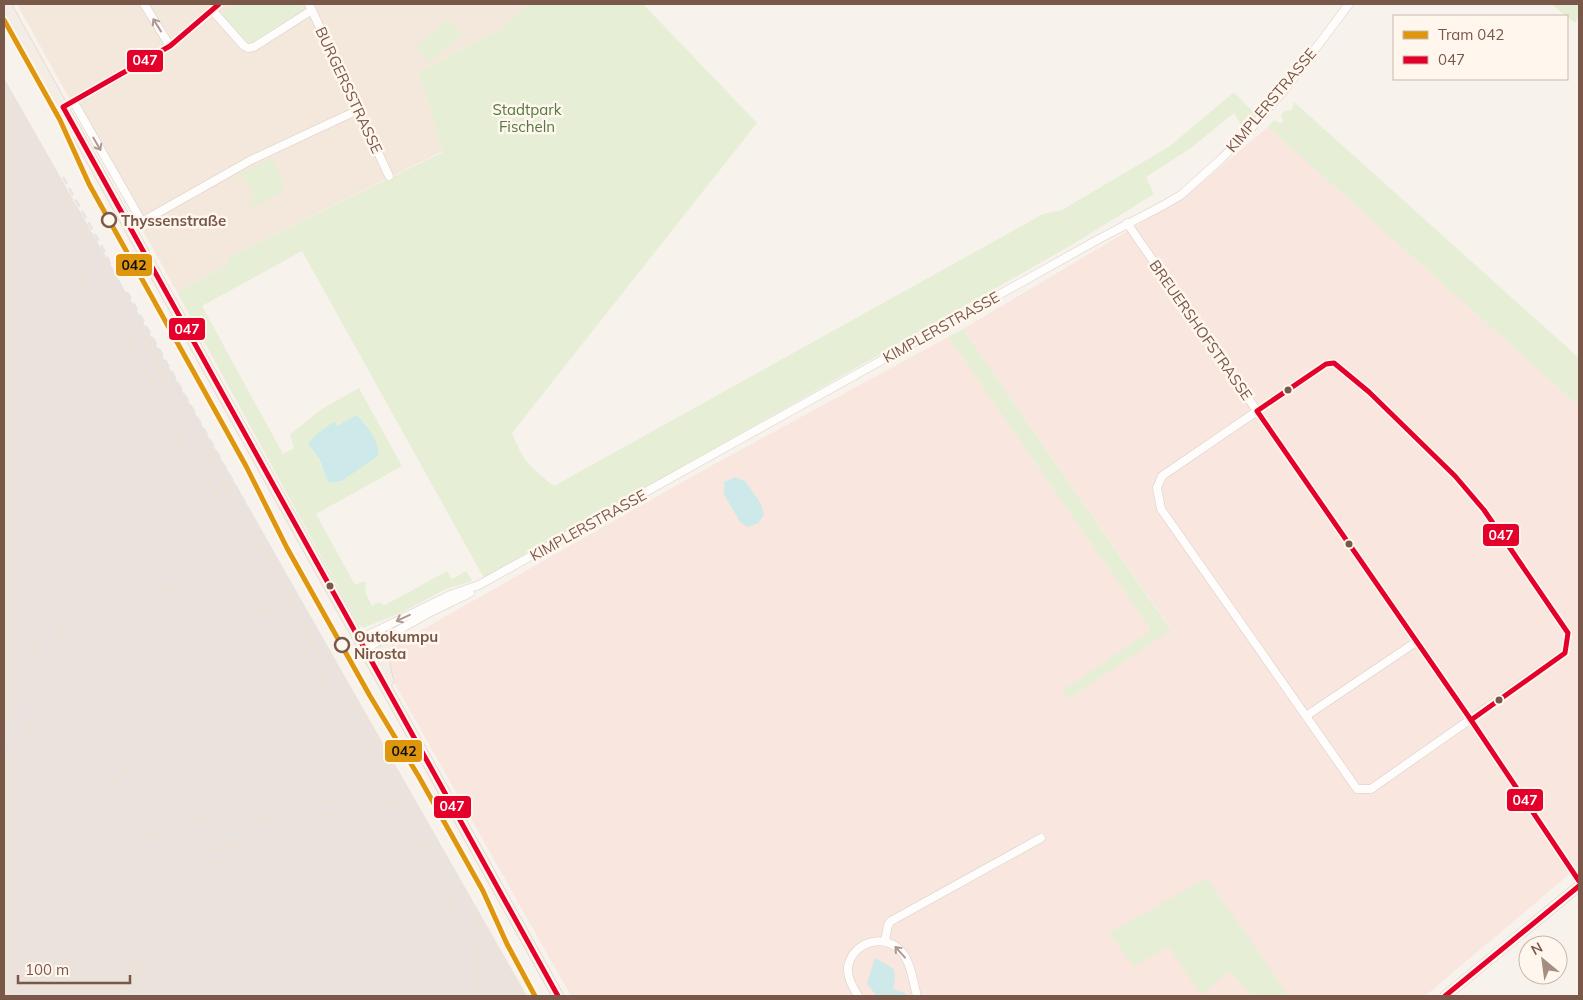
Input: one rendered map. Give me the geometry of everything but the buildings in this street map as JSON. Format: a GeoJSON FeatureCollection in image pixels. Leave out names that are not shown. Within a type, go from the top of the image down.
{"type":"FeatureCollection","features":[{"type":"Feature","properties":{"kind":"main road"},"geometry":{"type":"LineString","coordinates":[[5,4],[68,104],[131,228],[558,996]]}},
{"type":"Feature","properties":{"kind":"main road"},"geometry":{"type":"LineString","coordinates":[[392,634],[385,648],[383,660],[392,698]]}},
{"type":"Feature","properties":{"kind":"main road"},"geometry":{"type":"LineString","coordinates":[[1445,996],[1579,886]]}},
{"type":"Feature","properties":{"kind":"street"},"geometry":{"type":"LineString","coordinates":[[144,4],[170,46]]}},
{"type":"Feature","properties":{"kind":"street"},"geometry":{"type":"LineString","coordinates":[[142,222],[68,104],[170,46],[219,4]]}},
{"type":"Feature","properties":{"kind":"street","name":"KIMPLERSTRASSE"},"geometry":{"type":"LineString","coordinates":[[362,644],[450,595],[479,586],[1127,223],[1181,195],[1246,134],[1286,88],[1349,4]]}},
{"type":"Feature","properties":{"kind":"street"},"geometry":{"type":"LineString","coordinates":[[212,10],[244,46],[248,48],[254,47],[310,7]]}},
{"type":"Feature","properties":{"kind":"street","name":"BURGERSSTRASSE"},"geometry":{"type":"LineString","coordinates":[[310,7],[389,176]]}},
{"type":"Feature","properties":{"kind":"street"},"geometry":{"type":"LineString","coordinates":[[131,228],[251,160],[358,110]]}},
{"type":"Feature","properties":{"kind":"street","name":"BREUERSHOFSTRASSE"},"geometry":{"type":"LineString","coordinates":[[1127,223],[1471,720],[1579,881]]}},
{"type":"Feature","properties":{"kind":"street"},"geometry":{"type":"LineString","coordinates":[[1334,363],[1369,392],[1455,476],[1484,510],[1568,633],[1565,653],[1371,789],[1357,789],[1161,509],[1157,488],[1162,476],[1257,411],[1326,364],[1334,363]]}},
{"type":"Feature","properties":{"kind":"street","name":"KIMPLERSTRASSE"},"geometry":{"type":"LineString","coordinates":[[362,644],[392,634],[474,591],[479,586]]}},
{"type":"Feature","properties":{"kind":"street"},"geometry":{"type":"LineString","coordinates":[[1306,716],[1416,642]]}},
{"type":"Feature","properties":{"kind":"street"},"geometry":{"type":"LineString","coordinates":[[885,942],[888,925],[891,921],[1041,838]]}},
{"type":"Feature","properties":{"kind":"street"},"geometry":{"type":"LineString","coordinates":[[858,996],[851,985],[848,967],[851,959],[860,947],[875,941],[885,942],[900,950],[905,957],[917,996]]}},
{"type":"Feature","properties":{"kind":"shaded area"},"geometry":{"type":"Polygon","coordinates":[[[17,4],[529,4],[501,29],[419,72],[443,151],[227,258],[228,265],[177,292],[17,4]]]}},
{"type":"Feature","properties":{"kind":"shaded area","name":"Outokumpu Nirosta"},"geometry":{"type":"Polygon","coordinates":[[[4,78],[527,996],[4,996],[4,78]]]}},
{"type":"Feature","properties":{"kind":"shaded area"},"geometry":{"type":"Polygon","coordinates":[[[1268,127],[1579,406],[1579,866],[1425,996],[1283,996],[1286,993],[1207,878],[1168,945],[1201,994],[1230,971],[1252,996],[571,996],[390,675],[390,648],[702,471],[948,337],[1151,630],[1064,690],[1069,699],[1171,629],[963,329],[1146,220],[1195,188],[1268,127]]]}},
{"type":"Feature","properties":{"kind":"green space"},"geometry":{"type":"Polygon","coordinates":[[[236,4],[301,4],[304,11],[248,45],[221,16],[236,4]]]}},
{"type":"Feature","properties":{"kind":"green space","name":"Stadtpark Fischeln"},"geometry":{"type":"Polygon","coordinates":[[[529,4],[643,4],[757,123],[512,433],[528,463],[554,486],[1043,214],[1062,210],[1170,146],[1234,92],[1257,116],[1241,125],[1234,113],[1191,148],[1146,177],[1154,194],[1075,243],[484,578],[302,251],[202,306],[283,454],[294,448],[290,434],[322,409],[359,388],[402,466],[316,514],[355,585],[364,581],[366,584],[365,592],[372,606],[379,602],[385,605],[447,571],[452,579],[466,571],[472,580],[446,589],[403,612],[363,628],[358,624],[177,292],[228,265],[227,258],[443,152],[419,72],[501,29],[529,4]],[[363,421],[344,422],[336,426],[334,423],[312,438],[309,443],[329,483],[342,481],[378,456],[373,437],[363,421]]]}},
{"type":"Feature","properties":{"kind":"green space"},"geometry":{"type":"Polygon","coordinates":[[[1551,4],[1579,4],[1579,17],[1575,23],[1568,17],[1568,15],[1565,15],[1551,4]]]}},
{"type":"Feature","properties":{"kind":"green space"},"geometry":{"type":"Polygon","coordinates":[[[447,19],[462,35],[430,63],[416,47],[447,19]]]}},
{"type":"Feature","properties":{"kind":"green space"},"geometry":{"type":"Polygon","coordinates":[[[1294,102],[1579,358],[1579,406],[1268,127],[1275,120],[1282,123],[1281,115],[1284,111],[1292,110],[1294,102]]]}},
{"type":"Feature","properties":{"kind":"green space"},"geometry":{"type":"Polygon","coordinates":[[[272,157],[284,185],[284,190],[253,208],[249,201],[255,197],[244,177],[238,179],[236,176],[272,157]]]}},
{"type":"Feature","properties":{"kind":"green space"},"geometry":{"type":"Polygon","coordinates":[[[963,329],[1171,630],[1069,699],[1063,690],[1151,630],[948,337],[963,329]]]}},
{"type":"Feature","properties":{"kind":"green space"},"geometry":{"type":"Polygon","coordinates":[[[1207,878],[1287,993],[1283,996],[1252,996],[1230,971],[1201,995],[1168,946],[1134,967],[1109,933],[1207,878]]]}},
{"type":"Feature","properties":{"kind":"water"},"geometry":{"type":"Polygon","coordinates":[[[356,415],[368,428],[375,440],[378,456],[342,481],[329,483],[309,443],[316,435],[334,422],[337,426],[356,415]]]}},
{"type":"Feature","properties":{"kind":"water"},"geometry":{"type":"Polygon","coordinates":[[[735,477],[745,481],[761,504],[764,515],[758,523],[748,527],[740,522],[724,494],[724,482],[735,477]]]}},
{"type":"Feature","properties":{"kind":"water"},"geometry":{"type":"Polygon","coordinates":[[[875,958],[894,969],[895,980],[893,989],[905,993],[906,996],[877,996],[867,984],[875,958]]]}},
{"type":"Feature","properties":{"kind":"railway"},"geometry":{"type":"LineString","coordinates":[[63,177],[106,254],[151,368],[311,651],[433,842],[456,885],[466,917],[469,948],[466,983],[462,996]]}},
{"type":"Feature","properties":{"kind":"railway"},"geometry":{"type":"LineString","coordinates":[[94,284],[97,262],[95,240]]}},
{"type":"Feature","properties":{"kind":"railway"},"geometry":{"type":"LineString","coordinates":[[127,292],[318,633],[338,683]]}},
{"type":"Feature","properties":{"kind":"railway"},"geometry":{"type":"LineString","coordinates":[[157,573],[206,597],[271,625],[306,649]]}},
{"type":"Feature","properties":{"kind":"railway"},"geometry":{"type":"LineString","coordinates":[[4,750],[65,600]]}},
{"type":"Feature","properties":{"kind":"railway"},"geometry":{"type":"LineString","coordinates":[[16,734],[39,688]]}},
{"type":"Feature","properties":{"kind":"railway"},"geometry":{"type":"LineString","coordinates":[[89,758],[118,776],[151,809],[187,825],[211,832],[235,834],[259,831],[272,827]]}},
{"type":"Feature","properties":{"kind":"railway"},"geometry":{"type":"LineString","coordinates":[[104,826],[171,853],[185,856],[213,857],[243,848],[279,826],[306,813],[342,806],[378,810],[411,826],[426,838]]}},
{"type":"Feature","properties":{"kind":"tram line","name":"042"},"geometry":{"type":"LineString","coordinates":[[4,20],[60,120],[89,184],[246,466],[287,548],[483,891],[507,944],[535,996]]}},
{"type":"Feature","properties":{"kind":"transit line","name":"047"},"geometry":{"type":"LineString","coordinates":[[63,107],[170,46],[219,4]]}},
{"type":"Feature","properties":{"kind":"transit line","name":"047"},"geometry":{"type":"LineString","coordinates":[[63,107],[558,996]]}},
{"type":"Feature","properties":{"kind":"transit line","name":"047"},"geometry":{"type":"LineString","coordinates":[[1334,363],[1369,392],[1455,476],[1484,510],[1568,633],[1565,653],[1471,720],[1257,411],[1326,364],[1334,363]]}},
{"type":"Feature","properties":{"kind":"transit line","name":"047"},"geometry":{"type":"LineString","coordinates":[[1471,720],[1579,881]]}},
{"type":"Feature","properties":{"kind":"transit line","name":"047"},"geometry":{"type":"LineString","coordinates":[[1445,996],[1579,886]]}},
{"type":"Feature","properties":{"kind":"place","name":"Thyssenstraße"},"geometry":{"type":"Point","coordinates":[109,220]}},
{"type":"Feature","properties":{"kind":"place","name":"Outokumpu Nirosta"},"geometry":{"type":"Point","coordinates":[342,645]}}]}
